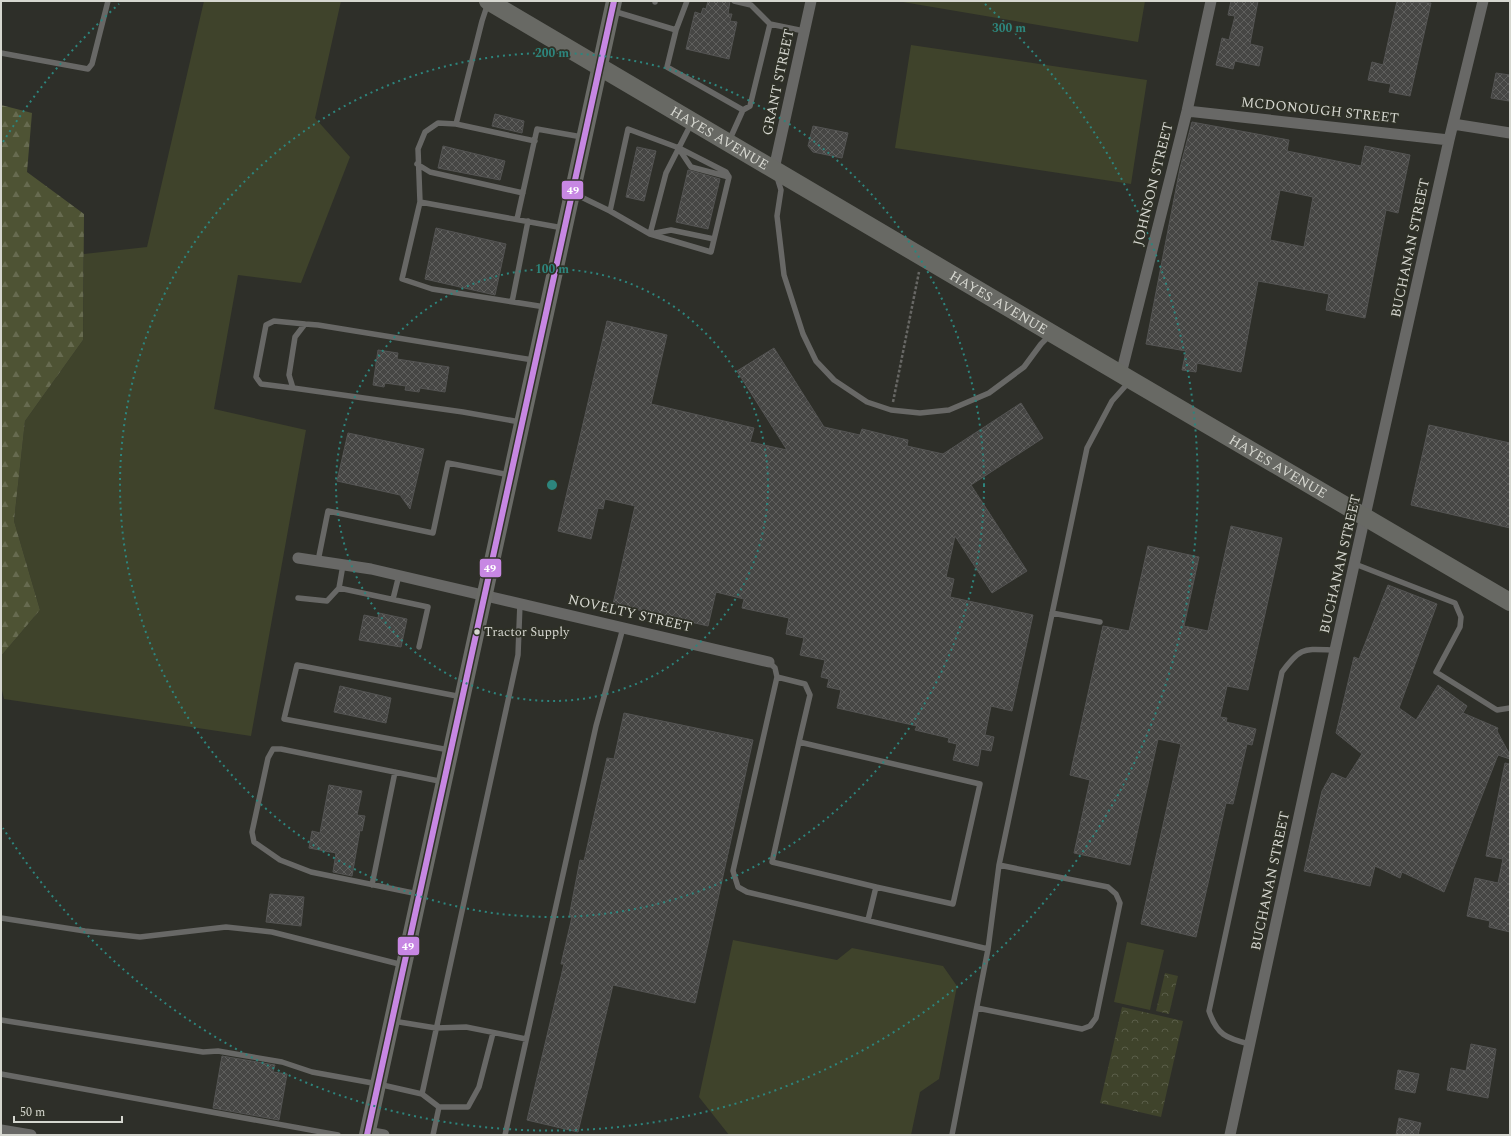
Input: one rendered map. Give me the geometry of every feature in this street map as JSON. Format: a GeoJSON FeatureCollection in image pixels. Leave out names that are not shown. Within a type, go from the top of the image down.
{"type":"FeatureCollection","features":[{"type":"Feature","properties":{"kind":"main road","name":"HAYES AVENUE"},"geometry":{"type":"LineString","coordinates":[[489,1],[599,68],[774,169],[1510,602]]}},
{"type":"Feature","properties":{"kind":"main road"},"geometry":{"type":"LineString","coordinates":[[367,1134],[613,6]]}},
{"type":"Feature","properties":{"kind":"street","name":"GRANT STREET"},"geometry":{"type":"LineString","coordinates":[[774,169],[811,1]]}},
{"type":"Feature","properties":{"kind":"street","name":"JOHNSON STREET"},"geometry":{"type":"LineString","coordinates":[[1126,377],[1211,1]]}},
{"type":"Feature","properties":{"kind":"street","name":"BUCHANAN STREET"},"geometry":{"type":"LineString","coordinates":[[1230,1135],[1335,650],[1366,518],[1449,140],[1483,1]]}},
{"type":"Feature","properties":{"kind":"street","name":"MCDONOUGH STREET"},"geometry":{"type":"LineString","coordinates":[[1187,111],[1449,140]]}},
{"type":"Feature","properties":{"kind":"street"},"geometry":{"type":"LineString","coordinates":[[1453,124],[1510,133]]}},
{"type":"Feature","properties":{"kind":"street","name":"NOVELTY STREET"},"geometry":{"type":"LineString","coordinates":[[298,558],[399,575],[769,662]]}},
{"type":"Feature","properties":{"kind":"street"},"geometry":{"type":"LineString","coordinates":[[1,1130],[31,1135]]}},
{"type":"Feature","properties":{"kind":"street"},"geometry":{"type":"LineString","coordinates":[[367,1134],[384,1135]]}},
{"type":"Feature","properties":{"kind":"lane"},"geometry":{"type":"LineString","coordinates":[[1,53],[88,69],[92,64],[108,1]]}},
{"type":"Feature","properties":{"kind":"lane"},"geometry":{"type":"LineString","coordinates":[[456,124],[482,21],[489,1]]}},
{"type":"Feature","properties":{"kind":"lane"},"geometry":{"type":"LineString","coordinates":[[686,1],[676,30],[668,67],[743,110]]}},
{"type":"Feature","properties":{"kind":"lane"},"geometry":{"type":"LineString","coordinates":[[734,1],[751,5],[770,24],[804,31]]}},
{"type":"Feature","properties":{"kind":"lane"},"geometry":{"type":"LineString","coordinates":[[613,6],[676,30]]}},
{"type":"Feature","properties":{"kind":"lane"},"geometry":{"type":"LineString","coordinates":[[728,143],[743,110],[750,106],[770,24]]}},
{"type":"Feature","properties":{"kind":"lane"},"geometry":{"type":"LineString","coordinates":[[650,234],[666,173],[692,122]]}},
{"type":"Feature","properties":{"kind":"lane"},"geometry":{"type":"LineString","coordinates":[[534,141],[456,124],[438,123],[425,132],[418,149],[417,164],[420,202],[402,279],[432,289],[548,308]]}},
{"type":"Feature","properties":{"kind":"lane"},"geometry":{"type":"LineString","coordinates":[[517,219],[537,129],[584,138]]}},
{"type":"Feature","properties":{"kind":"lane"},"geometry":{"type":"LineString","coordinates":[[572,193],[610,211],[650,234],[711,252],[729,177],[726,172],[678,148],[628,129],[610,211]]}},
{"type":"Feature","properties":{"kind":"lane"},"geometry":{"type":"LineString","coordinates":[[678,148],[691,167],[729,177]]}},
{"type":"Feature","properties":{"kind":"lane"},"geometry":{"type":"LineString","coordinates":[[417,164],[430,172],[523,193]]}},
{"type":"Feature","properties":{"kind":"lane"},"geometry":{"type":"LineString","coordinates":[[774,169],[781,190],[777,216],[784,275],[803,334],[816,362],[834,380],[867,402],[891,410],[920,413],[949,410],[989,392],[1024,367],[1041,344],[1052,333]]}},
{"type":"Feature","properties":{"kind":"lane"},"geometry":{"type":"LineString","coordinates":[[420,202],[565,228]]}},
{"type":"Feature","properties":{"kind":"lane"},"geometry":{"type":"LineString","coordinates":[[512,302],[528,221]]}},
{"type":"Feature","properties":{"kind":"lane"},"geometry":{"type":"LineString","coordinates":[[650,234],[671,230],[714,239]]}},
{"type":"Feature","properties":{"kind":"lane"},"geometry":{"type":"LineString","coordinates":[[522,422],[463,412],[262,384],[256,377],[266,325],[274,321],[306,324],[536,360]]}},
{"type":"Feature","properties":{"kind":"lane"},"geometry":{"type":"LineString","coordinates":[[293,388],[289,375],[295,337],[306,324]]}},
{"type":"Feature","properties":{"kind":"lane"},"geometry":{"type":"LineString","coordinates":[[952,1135],[988,949],[999,864],[1087,448],[1126,377]]}},
{"type":"Feature","properties":{"kind":"lane"},"geometry":{"type":"LineString","coordinates":[[318,561],[328,511],[433,533],[448,464],[510,475]]}},
{"type":"Feature","properties":{"kind":"lane"},"geometry":{"type":"LineString","coordinates":[[1355,564],[1455,603],[1461,617],[1460,627],[1436,672],[1497,710],[1510,708]]}},
{"type":"Feature","properties":{"kind":"lane"},"geometry":{"type":"LineString","coordinates":[[298,598],[327,601],[339,588],[343,565]]}},
{"type":"Feature","properties":{"kind":"lane"},"geometry":{"type":"LineString","coordinates":[[393,600],[399,575]]}},
{"type":"Feature","properties":{"kind":"lane"},"geometry":{"type":"LineString","coordinates":[[339,588],[428,607],[419,647]]}},
{"type":"Feature","properties":{"kind":"lane"},"geometry":{"type":"LineString","coordinates":[[422,1094],[518,655],[520,603]]}},
{"type":"Feature","properties":{"kind":"lane"},"geometry":{"type":"LineString","coordinates":[[1052,613],[1100,622]]}},
{"type":"Feature","properties":{"kind":"lane"},"geometry":{"type":"LineString","coordinates":[[505,1135],[596,726],[624,627]]}},
{"type":"Feature","properties":{"kind":"lane"},"geometry":{"type":"LineString","coordinates":[[1249,1044],[1228,1039],[1214,1026],[1209,1011],[1280,680],[1282,672],[1295,655],[1306,649],[1335,650]]}},
{"type":"Feature","properties":{"kind":"lane"},"geometry":{"type":"LineString","coordinates":[[769,662],[775,668],[777,677],[733,871],[738,886],[747,892],[988,949]]}},
{"type":"Feature","properties":{"kind":"lane"},"geometry":{"type":"LineString","coordinates":[[451,751],[284,719],[297,665],[462,697]]}},
{"type":"Feature","properties":{"kind":"lane"},"geometry":{"type":"LineString","coordinates":[[777,677],[805,684],[810,696],[799,742],[772,862],[953,904],[980,784],[799,742]]}},
{"type":"Feature","properties":{"kind":"lane"},"geometry":{"type":"LineString","coordinates":[[420,895],[311,872],[280,860],[254,842],[252,832],[268,758],[273,749],[281,749],[444,782]]}},
{"type":"Feature","properties":{"kind":"lane"},"geometry":{"type":"LineString","coordinates":[[372,885],[395,772]]}},
{"type":"Feature","properties":{"kind":"lane"},"geometry":{"type":"LineString","coordinates":[[977,1008],[1082,1029],[1090,1026],[1096,1018],[1120,903],[1116,894],[1108,887],[999,864]]}},
{"type":"Feature","properties":{"kind":"lane"},"geometry":{"type":"LineString","coordinates":[[868,920],[876,887]]}},
{"type":"Feature","properties":{"kind":"lane"},"geometry":{"type":"LineString","coordinates":[[1,918],[86,931],[140,937],[226,927],[272,932],[405,965]]}},
{"type":"Feature","properties":{"kind":"lane"},"geometry":{"type":"LineString","coordinates":[[1,1020],[203,1052],[218,1052],[282,1062],[312,1072],[422,1094],[439,1107],[468,1107],[479,1087],[492,1032]]}},
{"type":"Feature","properties":{"kind":"lane"},"geometry":{"type":"LineString","coordinates":[[392,1021],[436,1028],[466,1027],[526,1039]]}},
{"type":"Feature","properties":{"kind":"lane"},"geometry":{"type":"LineString","coordinates":[[1,1074],[338,1135]]}},
{"type":"Feature","properties":{"kind":"lane"},"geometry":{"type":"LineString","coordinates":[[433,1135],[439,1107]]}},
{"type":"Feature","properties":{"kind":"path"},"geometry":{"type":"LineString","coordinates":[[891,410],[919,271]]}},
{"type":"Feature","properties":{"kind":"green space"},"geometry":{"type":"Polygon","coordinates":[[[204,1],[341,1],[315,118],[350,157],[301,283],[238,275],[214,409],[306,430],[251,736],[4,699],[1,686],[1,656],[40,610],[14,521],[25,421],[83,340],[84,254],[147,247],[204,1]]]}},
{"type":"Feature","properties":{"kind":"green space"},"geometry":{"type":"Polygon","coordinates":[[[897,1],[1145,1],[1138,42],[897,1]]]}},
{"type":"Feature","properties":{"kind":"green space"},"geometry":{"type":"Polygon","coordinates":[[[911,45],[1147,80],[1131,184],[895,148],[911,45]]]}},
{"type":"Feature","properties":{"kind":"green space"},"geometry":{"type":"Polygon","coordinates":[[[1,105],[32,113],[27,172],[84,214],[83,340],[25,421],[14,521],[40,610],[1,656],[1,105]]]}},
{"type":"Feature","properties":{"kind":"green space"},"geometry":{"type":"Polygon","coordinates":[[[733,940],[837,960],[852,948],[943,966],[957,986],[939,1079],[920,1092],[911,1135],[729,1135],[699,1097],[733,940]]]}},
{"type":"Feature","properties":{"kind":"green space"},"geometry":{"type":"Polygon","coordinates":[[[1127,942],[1164,950],[1150,1010],[1114,1002],[1127,942]]]}},
{"type":"Feature","properties":{"kind":"green space"},"geometry":{"type":"Polygon","coordinates":[[[1165,973],[1178,976],[1169,1014],[1156,1011],[1165,973]]]}},
{"type":"Feature","properties":{"kind":"green space"},"geometry":{"type":"Polygon","coordinates":[[[1122,1007],[1183,1021],[1161,1117],[1100,1103],[1122,1007]]]}},
{"type":"Feature","properties":{"kind":"building"},"geometry":{"type":"Polygon","coordinates":[[[708,1],[730,1],[728,14],[732,14],[730,21],[737,22],[729,59],[686,49],[695,12],[701,14],[703,8],[706,9],[708,1]]]}},
{"type":"Feature","properties":{"kind":"building"},"geometry":{"type":"Polygon","coordinates":[[[1231,1],[1258,1],[1250,44],[1263,47],[1259,66],[1235,61],[1233,69],[1216,65],[1222,38],[1229,40],[1235,16],[1228,15],[1231,1]]]}},
{"type":"Feature","properties":{"kind":"building"},"geometry":{"type":"Polygon","coordinates":[[[1397,1],[1431,3],[1410,96],[1389,92],[1391,84],[1368,80],[1372,62],[1383,65],[1397,1]]]}},
{"type":"Feature","properties":{"kind":"building"},"geometry":{"type":"Polygon","coordinates":[[[1496,73],[1510,75],[1509,101],[1491,98],[1496,73]]]}},
{"type":"Feature","properties":{"kind":"building"},"geometry":{"type":"Polygon","coordinates":[[[495,114],[524,121],[522,133],[492,126],[495,114]]]}},
{"type":"Feature","properties":{"kind":"building"},"geometry":{"type":"Polygon","coordinates":[[[1192,122],[1289,140],[1287,151],[1361,166],[1365,146],[1410,155],[1398,213],[1386,210],[1365,318],[1326,310],[1329,294],[1258,281],[1241,372],[1197,363],[1196,372],[1182,370],[1186,351],[1146,344],[1180,168],[1192,122]],[[1280,190],[1270,240],[1304,247],[1313,197],[1280,190]]]}},
{"type":"Feature","properties":{"kind":"building"},"geometry":{"type":"Polygon","coordinates":[[[813,126],[848,133],[842,158],[813,152],[808,146],[813,126]]]}},
{"type":"Feature","properties":{"kind":"building"},"geometry":{"type":"Polygon","coordinates":[[[443,146],[505,161],[500,180],[438,168],[443,146]]]}},
{"type":"Feature","properties":{"kind":"building"},"geometry":{"type":"Polygon","coordinates":[[[637,147],[656,151],[644,201],[626,197],[637,147]]]}},
{"type":"Feature","properties":{"kind":"building"},"geometry":{"type":"Polygon","coordinates":[[[688,170],[720,179],[708,229],[676,222],[688,170]]]}},
{"type":"Feature","properties":{"kind":"building"},"geometry":{"type":"Polygon","coordinates":[[[436,228],[506,244],[495,295],[425,279],[436,228]]]}},
{"type":"Feature","properties":{"kind":"building"},"geometry":{"type":"Polygon","coordinates":[[[607,321],[667,335],[651,404],[754,428],[750,442],[787,450],[737,371],[774,348],[824,427],[860,435],[862,429],[908,440],[907,446],[943,454],[1021,403],[1043,438],[971,485],[1027,571],[992,593],[955,536],[946,577],[954,579],[950,597],[1033,615],[1012,711],[991,706],[985,735],[994,737],[991,751],[981,749],[978,766],[953,760],[957,744],[948,742],[949,738],[915,730],[917,726],[837,708],[841,690],[827,687],[829,679],[821,677],[825,660],[800,655],[804,638],[786,634],[789,618],[742,608],[744,599],[716,592],[708,626],[613,604],[635,506],[605,499],[603,509],[598,508],[591,539],[558,531],[607,321]]]}},
{"type":"Feature","properties":{"kind":"building"},"geometry":{"type":"Polygon","coordinates":[[[378,350],[398,353],[397,359],[449,367],[445,392],[420,388],[419,392],[405,390],[406,386],[385,383],[384,387],[373,385],[378,350]]]}},
{"type":"Feature","properties":{"kind":"building"},"geometry":{"type":"Polygon","coordinates":[[[1429,425],[1510,443],[1510,528],[1411,505],[1429,425]]]}},
{"type":"Feature","properties":{"kind":"building"},"geometry":{"type":"Polygon","coordinates":[[[348,433],[424,449],[410,509],[400,495],[337,481],[348,433]]]}},
{"type":"Feature","properties":{"kind":"building"},"geometry":{"type":"Polygon","coordinates":[[[1231,526],[1282,538],[1248,690],[1227,686],[1220,717],[1227,718],[1226,722],[1256,729],[1252,745],[1247,744],[1233,804],[1226,803],[1196,937],[1141,924],[1181,744],[1158,739],[1130,865],[1074,853],[1090,780],[1070,775],[1103,626],[1129,631],[1148,546],[1199,557],[1184,626],[1208,631],[1231,526]]]}},
{"type":"Feature","properties":{"kind":"building"},"geometry":{"type":"Polygon","coordinates":[[[1388,585],[1437,604],[1399,708],[1416,720],[1438,685],[1467,706],[1463,713],[1498,728],[1497,731],[1510,755],[1510,759],[1498,755],[1444,892],[1402,872],[1400,878],[1375,866],[1370,886],[1304,871],[1322,791],[1332,773],[1346,779],[1362,754],[1336,733],[1354,657],[1359,659],[1388,585]]]}},
{"type":"Feature","properties":{"kind":"building"},"geometry":{"type":"Polygon","coordinates":[[[379,613],[407,619],[401,647],[359,640],[364,615],[378,618],[379,613]]]}},
{"type":"Feature","properties":{"kind":"building"},"geometry":{"type":"Polygon","coordinates":[[[340,686],[391,698],[386,723],[334,712],[340,686]]]}},
{"type":"Feature","properties":{"kind":"building"},"geometry":{"type":"Polygon","coordinates":[[[624,713],[753,740],[695,1003],[613,985],[578,1132],[527,1120],[564,964],[561,964],[572,917],[569,917],[580,860],[584,861],[607,758],[614,759],[624,713]]]}},
{"type":"Feature","properties":{"kind":"building"},"geometry":{"type":"Polygon","coordinates":[[[1505,763],[1510,764],[1510,932],[1489,927],[1490,921],[1467,916],[1475,878],[1498,883],[1503,859],[1486,856],[1505,763]]]}},
{"type":"Feature","properties":{"kind":"building"},"geometry":{"type":"Polygon","coordinates":[[[329,785],[362,791],[357,815],[365,816],[362,831],[360,830],[352,876],[333,872],[336,853],[309,848],[312,831],[320,833],[329,785]]]}},
{"type":"Feature","properties":{"kind":"building"},"geometry":{"type":"Polygon","coordinates":[[[270,894],[304,897],[301,926],[266,922],[270,894]]]}},
{"type":"Feature","properties":{"kind":"building"},"geometry":{"type":"Polygon","coordinates":[[[1471,1044],[1496,1049],[1488,1098],[1447,1090],[1451,1068],[1466,1071],[1471,1044]]]}},
{"type":"Feature","properties":{"kind":"building"},"geometry":{"type":"Polygon","coordinates":[[[222,1056],[275,1065],[273,1072],[287,1074],[279,1120],[213,1108],[222,1056]]]}},
{"type":"Feature","properties":{"kind":"building"},"geometry":{"type":"Polygon","coordinates":[[[1398,1070],[1419,1074],[1415,1093],[1395,1089],[1398,1070]]]}},
{"type":"Feature","properties":{"kind":"building"},"geometry":{"type":"Polygon","coordinates":[[[1399,1118],[1421,1123],[1418,1135],[1396,1135],[1399,1118]]]}},
{"type":"Feature","properties":{"kind":"transit line","name":"49"},"geometry":{"type":"LineString","coordinates":[[367,1135],[614,1]]}},
{"type":"Feature","properties":{"kind":"place","name":"Tractor Supply"},"geometry":{"type":"Point","coordinates":[477,632]}}]}
